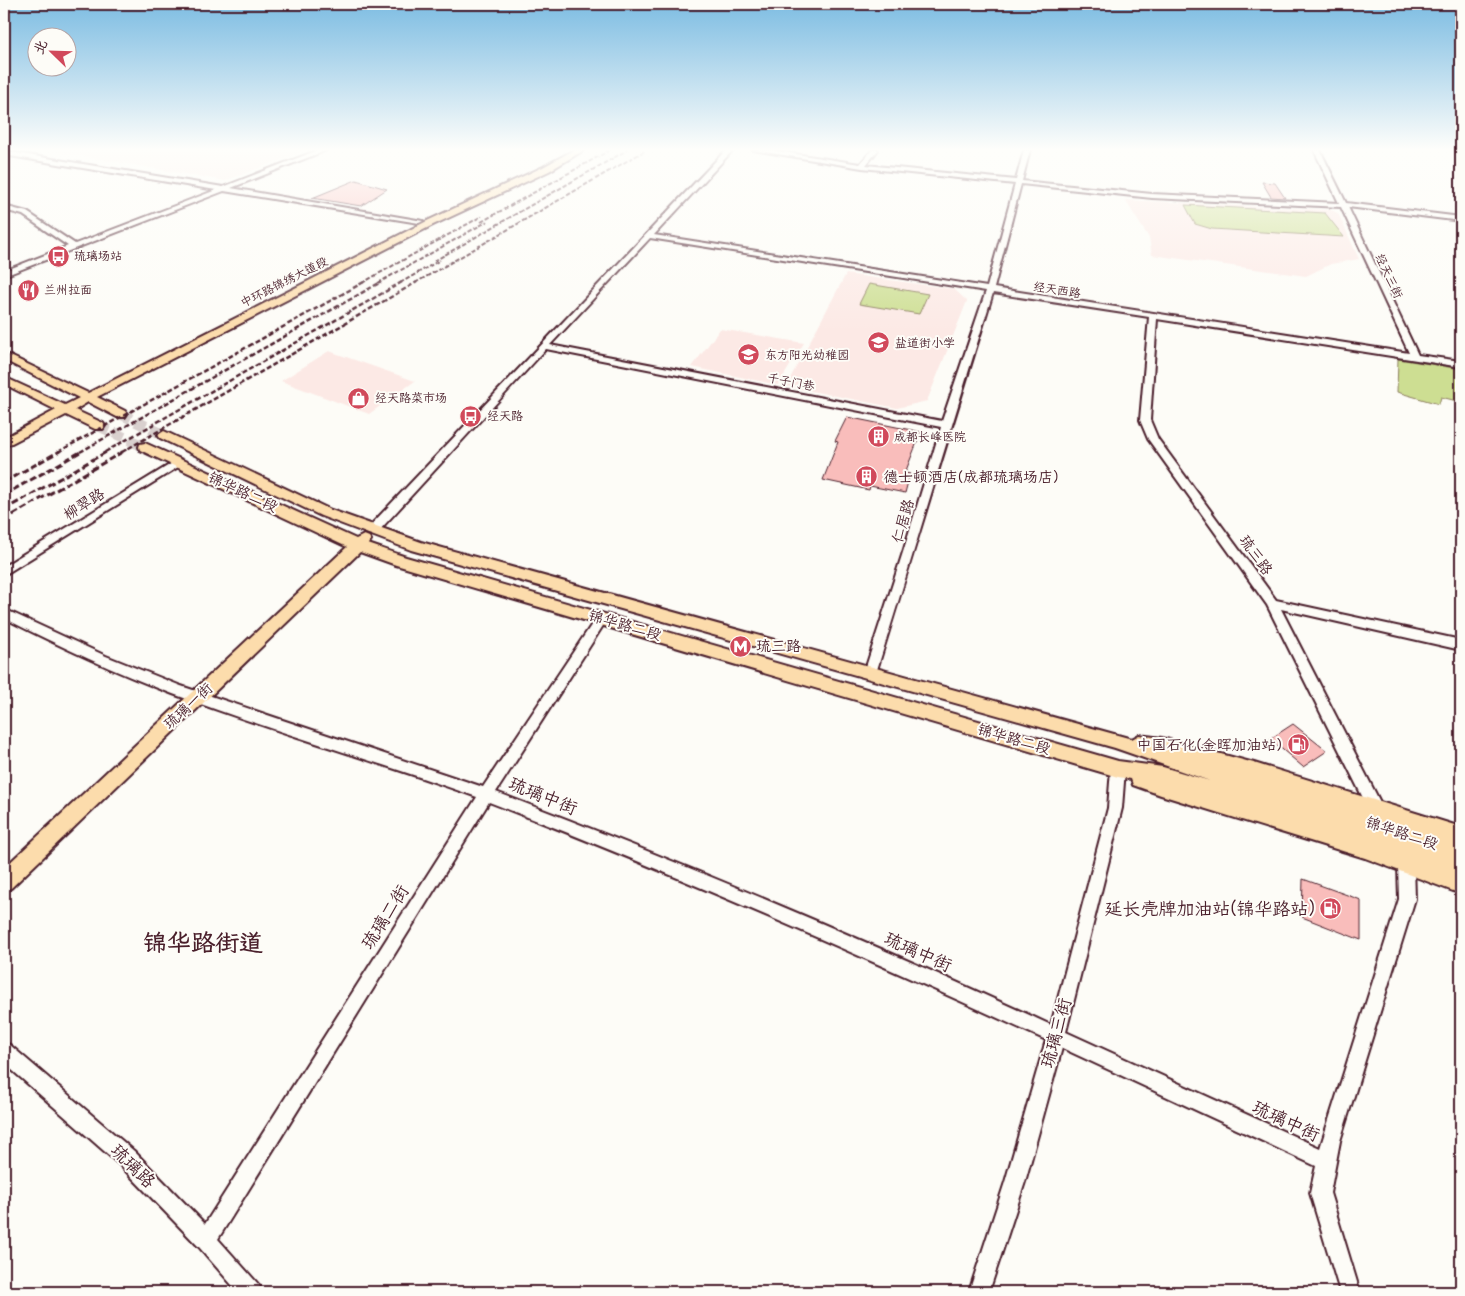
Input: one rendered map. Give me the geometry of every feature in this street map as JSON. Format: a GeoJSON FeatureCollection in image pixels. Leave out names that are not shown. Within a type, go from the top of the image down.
{"type":"FeatureCollection","features":[{"type":"Feature","properties":{"kind":"main road","name":"中环路锦绣大道段"},"geometry":{"type":"LineString","coordinates":[[4,444],[82,395],[441,210]]}},
{"type":"Feature","properties":{"kind":"main road","name":"中环路锦绣大道段"},"geometry":{"type":"LineString","coordinates":[[82,395],[455,210]]}},
{"type":"Feature","properties":{"kind":"main road"},"geometry":{"type":"LineString","coordinates":[[4,356],[121,414]]}},
{"type":"Feature","properties":{"kind":"main road"},"geometry":{"type":"LineString","coordinates":[[4,380],[99,426]]}},
{"type":"Feature","properties":{"kind":"main road","name":"中环路锦绣大道段"},"geometry":{"type":"LineString","coordinates":[[4,434],[59,408]]}},
{"type":"Feature","properties":{"kind":"main road","name":"锦华路二段"},"geometry":{"type":"LineString","coordinates":[[164,435],[326,513],[426,549],[1115,741],[1164,759],[1461,853]]}},
{"type":"Feature","properties":{"kind":"main road","name":"锦华路二段"},"geometry":{"type":"LineString","coordinates":[[145,447],[357,546],[401,561],[1118,769],[1161,787],[1366,849],[1461,884]]}},
{"type":"Feature","properties":{"kind":"main road","name":"琉璃一街"},"geometry":{"type":"LineString","coordinates":[[4,881],[372,531]]}},
{"type":"Feature","properties":{"kind":"main road","name":"锦华路二段"},"geometry":{"type":"LineString","coordinates":[[1115,741],[1162,746],[1376,808],[1461,836]]}},
{"type":"Feature","properties":{"kind":"main road","name":"锦华路二段"},"geometry":{"type":"LineString","coordinates":[[1118,769],[1163,776],[1427,854],[1461,867]]}},
{"type":"Feature","properties":{"kind":"street"},"geometry":{"type":"LineString","coordinates":[[14,210],[25,213],[74,247]]}},
{"type":"Feature","properties":{"kind":"street"},"geometry":{"type":"LineString","coordinates":[[4,274],[167,210]]}},
{"type":"Feature","properties":{"kind":"street"},"geometry":{"type":"LineString","coordinates":[[362,210],[420,220]]}},
{"type":"Feature","properties":{"kind":"street"},"geometry":{"type":"LineString","coordinates":[[372,531],[673,210]]}},
{"type":"Feature","properties":{"kind":"street","name":"仁居路"},"geometry":{"type":"LineString","coordinates":[[870,673],[910,549],[946,425],[991,287],[1011,210]]}},
{"type":"Feature","properties":{"kind":"street","name":"经天三街"},"geometry":{"type":"LineString","coordinates":[[1347,210],[1413,354]]}},
{"type":"Feature","properties":{"kind":"street"},"geometry":{"type":"LineString","coordinates":[[1390,210],[1461,219]]}},
{"type":"Feature","properties":{"kind":"street","name":"经天西路"},"geometry":{"type":"LineString","coordinates":[[651,234],[1413,354],[1461,364]]}},
{"type":"Feature","properties":{"kind":"street","name":"经天西路"},"geometry":{"type":"LineString","coordinates":[[991,287],[1153,316],[1413,354],[1461,358]]}},
{"type":"Feature","properties":{"kind":"street","name":"琉三路"},"geometry":{"type":"LineString","coordinates":[[1153,316],[1144,420],[1153,439],[1272,603],[1376,808]]}},
{"type":"Feature","properties":{"kind":"street","name":"千子门巷"},"geometry":{"type":"LineString","coordinates":[[544,346],[946,425]]}},
{"type":"Feature","properties":{"kind":"street","name":"柳翠路"},"geometry":{"type":"LineString","coordinates":[[4,571],[179,462]]}},
{"type":"Feature","properties":{"kind":"street"},"geometry":{"type":"LineString","coordinates":[[1272,603],[1461,645]]}},
{"type":"Feature","properties":{"kind":"street","name":"琉璃中街"},"geometry":{"type":"LineString","coordinates":[[4,612],[67,644],[198,698],[486,794],[746,898],[1056,1035],[1326,1161]]}},
{"type":"Feature","properties":{"kind":"street","name":"琉璃二街"},"geometry":{"type":"LineString","coordinates":[[206,1240],[486,794],[602,618]]}},
{"type":"Feature","properties":{"kind":"street","name":"琉璃三街"},"geometry":{"type":"LineString","coordinates":[[979,1292],[1015,1182],[1056,1035],[1115,808],[1118,769]]}},
{"type":"Feature","properties":{"kind":"street"},"geometry":{"type":"LineString","coordinates":[[1350,1292],[1320,1192],[1334,1132],[1407,899],[1406,864]]}},
{"type":"Feature","properties":{"kind":"street","name":"琉璃路"},"geometry":{"type":"LineString","coordinates":[[4,1051],[128,1158],[206,1240],[252,1292]]}},
{"type":"Feature","properties":{"kind":"shaded area"},"geometry":{"type":"Polygon","coordinates":[[[1132,210],[1332,210],[1338,213],[1359,259],[1331,264],[1306,276],[1152,255],[1149,238],[1132,210]]]}},
{"type":"Feature","properties":{"kind":"shaded area","name":"盐道街小学"},"geometry":{"type":"Polygon","coordinates":[[[846,274],[954,289],[967,301],[927,401],[897,408],[786,386],[846,274]]]}},
{"type":"Feature","properties":{"kind":"shaded area","name":"东方阳光幼稚园"},"geometry":{"type":"Polygon","coordinates":[[[720,329],[804,343],[778,385],[692,367],[720,329]]]}},
{"type":"Feature","properties":{"kind":"shaded area","name":"经天路菜市场"},"geometry":{"type":"Polygon","coordinates":[[[329,351],[415,381],[369,414],[281,381],[329,351]]]}},
{"type":"Feature","properties":{"kind":"green space"},"geometry":{"type":"Polygon","coordinates":[[[1188,210],[1281,210],[1325,213],[1344,237],[1212,229],[1195,224],[1188,210]]]}},
{"type":"Feature","properties":{"kind":"green space"},"geometry":{"type":"Polygon","coordinates":[[[869,284],[928,294],[919,314],[859,304],[869,284]]]}},
{"type":"Feature","properties":{"kind":"green space"},"geometry":{"type":"Polygon","coordinates":[[[1398,359],[1461,369],[1461,402],[1441,397],[1439,404],[1397,392],[1398,359]]]}},
{"type":"Feature","properties":{"kind":"building"},"geometry":{"type":"Polygon","coordinates":[[[847,417],[921,432],[905,473],[910,474],[905,493],[870,486],[869,490],[823,480],[838,442],[835,441],[847,417]]]}},
{"type":"Feature","properties":{"kind":"building","name":"中国石化(金晖加油站)"},"geometry":{"type":"Polygon","coordinates":[[[1293,724],[1327,751],[1303,767],[1270,739],[1293,724]]]}},
{"type":"Feature","properties":{"kind":"building","name":"延长壳牌加油站(锦华路站)"},"geometry":{"type":"Polygon","coordinates":[[[1303,879],[1361,900],[1361,940],[1302,917],[1303,879]]]}},
{"type":"Feature","properties":{"kind":"tunnel"},"geometry":{"type":"LineString","coordinates":[[121,414],[164,435]]}},
{"type":"Feature","properties":{"kind":"tunnel"},"geometry":{"type":"LineString","coordinates":[[99,426],[145,447]]}},
{"type":"Feature","properties":{"kind":"railway"},"geometry":{"type":"LineString","coordinates":[[481,222],[502,210]]}},
{"type":"Feature","properties":{"kind":"railway"},"geometry":{"type":"LineString","coordinates":[[434,261],[522,210]]}},
{"type":"Feature","properties":{"kind":"railway"},"geometry":{"type":"LineString","coordinates":[[415,283],[541,210]]}},
{"type":"Feature","properties":{"kind":"railway"},"geometry":{"type":"LineString","coordinates":[[362,283],[482,216]]}},
{"type":"Feature","properties":{"kind":"railway"},"geometry":{"type":"LineString","coordinates":[[378,283],[488,221]]}},
{"type":"Feature","properties":{"kind":"railway"},"geometry":{"type":"LineString","coordinates":[[400,283],[440,260]]}},
{"type":"Feature","properties":{"kind":"railway"},"geometry":{"type":"LineString","coordinates":[[58,452],[364,282]]}},
{"type":"Feature","properties":{"kind":"railway"},"geometry":{"type":"LineString","coordinates":[[80,452],[381,282]]}},
{"type":"Feature","properties":{"kind":"railway"},"geometry":{"type":"LineString","coordinates":[[105,452],[402,282]]}},
{"type":"Feature","properties":{"kind":"railway"},"geometry":{"type":"LineString","coordinates":[[122,452],[417,282]]}},
{"type":"Feature","properties":{"kind":"railway"},"geometry":{"type":"LineString","coordinates":[[4,482],[60,451]]}},
{"type":"Feature","properties":{"kind":"railway"},"geometry":{"type":"LineString","coordinates":[[4,495],[82,451]]}},
{"type":"Feature","properties":{"kind":"railway"},"geometry":{"type":"LineString","coordinates":[[4,510],[108,451]]}},
{"type":"Feature","properties":{"kind":"railway"},"geometry":{"type":"LineString","coordinates":[[4,520],[124,451]]}},
{"type":"Feature","properties":{"kind":"place","name":"琉璃场站"},"geometry":{"type":"Point","coordinates":[58,256]}},
{"type":"Feature","properties":{"kind":"place","name":"兰州拉面"},"geometry":{"type":"Point","coordinates":[28,290]}},
{"type":"Feature","properties":{"kind":"place","name":"盐道街小学"},"geometry":{"type":"Point","coordinates":[879,343]}},
{"type":"Feature","properties":{"kind":"place","name":"东方阳光幼稚园"},"geometry":{"type":"Point","coordinates":[749,355]}},
{"type":"Feature","properties":{"kind":"place","name":"经天路菜市场"},"geometry":{"type":"Point","coordinates":[359,398]}},
{"type":"Feature","properties":{"kind":"place","name":"经天路"},"geometry":{"type":"Point","coordinates":[471,416]}},
{"type":"Feature","properties":{"kind":"place","name":"成都长峰医院"},"geometry":{"type":"Point","coordinates":[878,437]}},
{"type":"Feature","properties":{"kind":"place","name":"德士顿酒店(成都琉璃场店)"},"geometry":{"type":"Point","coordinates":[867,477]}},
{"type":"Feature","properties":{"kind":"place","name":"琉三路"},"geometry":{"type":"Point","coordinates":[740,646]}},
{"type":"Feature","properties":{"kind":"place","name":"中国石化(金晖加油站)"},"geometry":{"type":"Point","coordinates":[1298,745]}},
{"type":"Feature","properties":{"kind":"place","name":"延长壳牌加油站(锦华路站)"},"geometry":{"type":"Point","coordinates":[1331,909]}},
{"type":"Feature","properties":{"kind":"district","name":"锦华路街道"},"geometry":{"type":"Point","coordinates":[203,943]}}]}
